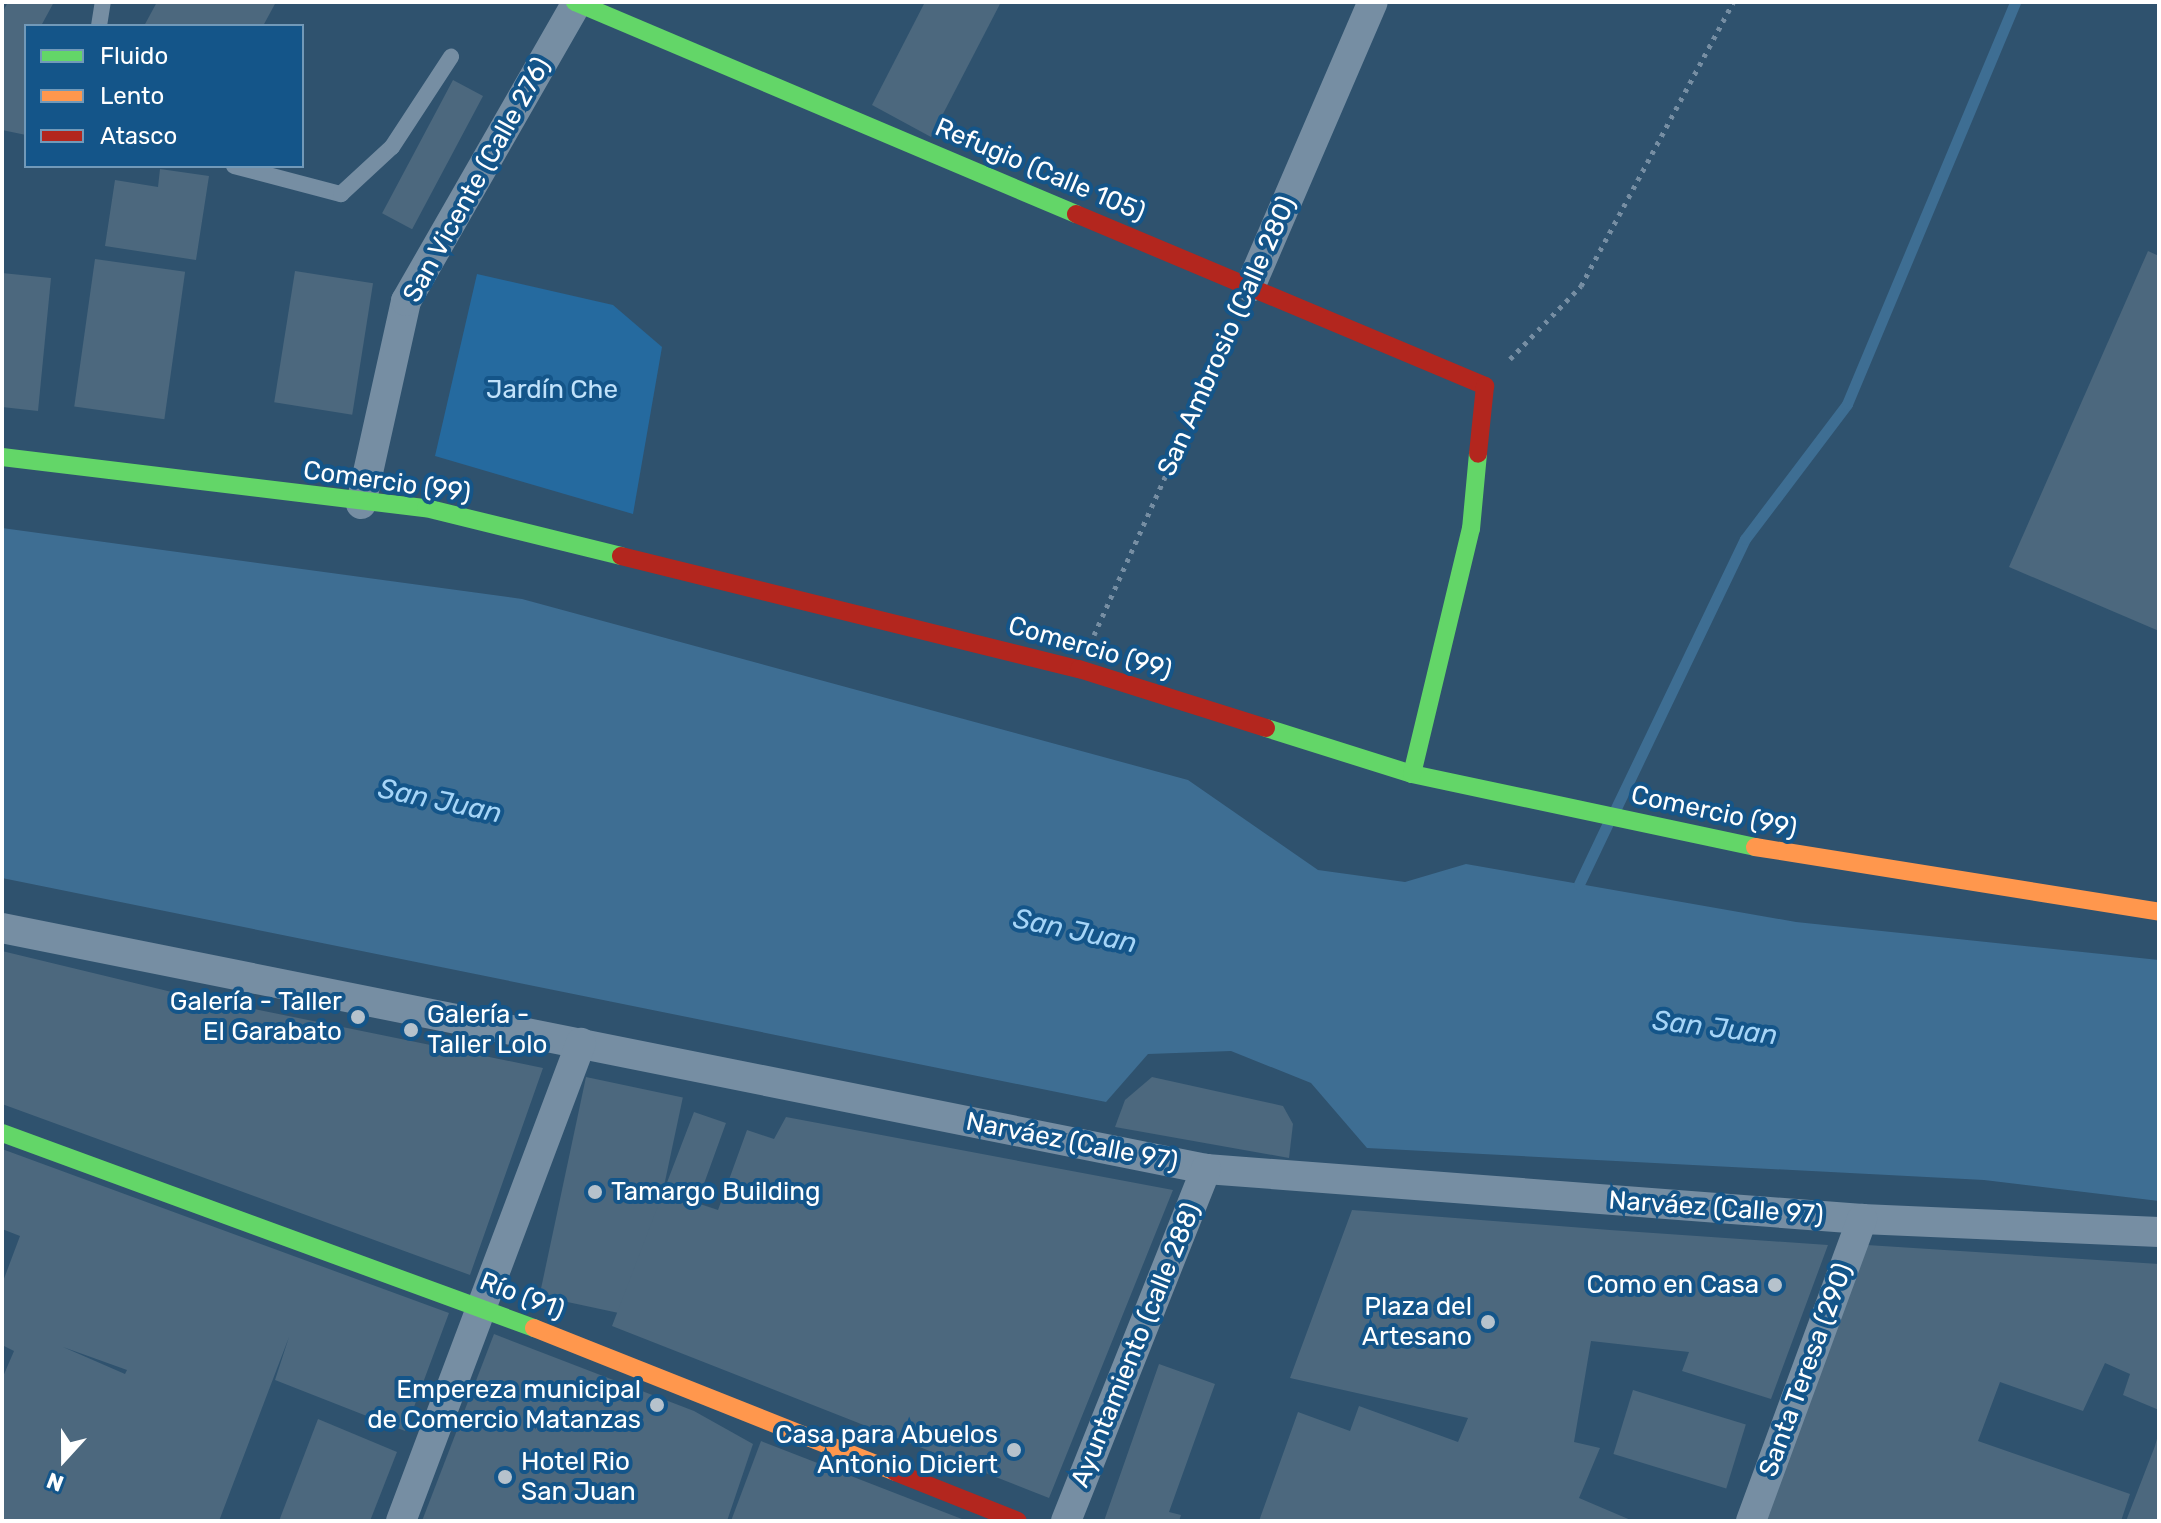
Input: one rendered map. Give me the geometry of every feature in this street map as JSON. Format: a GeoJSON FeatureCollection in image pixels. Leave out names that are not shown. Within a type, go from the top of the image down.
{"type":"FeatureCollection","features":[{"type":"Feature","properties":{"kind":"street","name":"Refugio (Calle 105)"},"geometry":{"type":"LineString","coordinates":[[576,2],[1485,386]]}},
{"type":"Feature","properties":{"kind":"street","name":"San Vicente (Calle 276)"},"geometry":{"type":"LineString","coordinates":[[361,504],[406,301],[576,2]]}},
{"type":"Feature","properties":{"kind":"street","name":"San Ambrosio (Calle 280)"},"geometry":{"type":"LineString","coordinates":[[1250,287],[1373,2]]}},
{"type":"Feature","properties":{"kind":"street"},"geometry":{"type":"LineString","coordinates":[[1412,774],[1471,529],[1485,386]]}},
{"type":"Feature","properties":{"kind":"street","name":"Comercio (99)"},"geometry":{"type":"LineString","coordinates":[[2,457],[361,504],[426,508],[1079,669],[1412,774],[1818,860],[2159,912]]}},
{"type":"Feature","properties":{"kind":"street","name":"Narváez (Calle 97)"},"geometry":{"type":"LineString","coordinates":[[2,928],[1206,1169],[1862,1219],[2159,1232]]}},
{"type":"Feature","properties":{"kind":"street"},"geometry":{"type":"LineString","coordinates":[[401,1521],[581,1043]]}},
{"type":"Feature","properties":{"kind":"street","name":"Río (91)"},"geometry":{"type":"LineString","coordinates":[[2,1133],[480,1307],[1018,1521]]}},
{"type":"Feature","properties":{"kind":"street","name":"Ayuntamiento (calle 288)"},"geometry":{"type":"LineString","coordinates":[[1066,1521],[1206,1169]]}},
{"type":"Feature","properties":{"kind":"street","name":"Santa Teresa (290)"},"geometry":{"type":"LineString","coordinates":[[1751,1521],[1862,1219]]}},
{"type":"Feature","properties":{"kind":"lane"},"geometry":{"type":"LineString","coordinates":[[99,24],[103,2]]}},
{"type":"Feature","properties":{"kind":"lane"},"geometry":{"type":"LineString","coordinates":[[242,168],[341,194],[392,147],[451,57]]}},
{"type":"Feature","properties":{"kind":"path"},"geometry":{"type":"LineString","coordinates":[[1485,386],[1581,286],[1733,2]]}},
{"type":"Feature","properties":{"kind":"path","name":"San Ambrosio (Calle 280)"},"geometry":{"type":"LineString","coordinates":[[1079,669],[1250,287]]}},
{"type":"Feature","properties":{"kind":"green space","name":"Jardín Che"},"geometry":{"type":"Polygon","coordinates":[[[477,274],[613,305],[662,347],[633,514],[435,456],[477,274]]]}},
{"type":"Feature","properties":{"kind":"water","name":"San Juan"},"geometry":{"type":"Polygon","coordinates":[[[2,528],[522,599],[1188,780],[1318,870],[1405,882],[1466,864],[1796,922],[2159,960],[2159,1201],[1984,1180],[1367,1148],[1311,1083],[1231,1051],[1148,1054],[1106,1102],[2,878],[2,528]]]}},
{"type":"Feature","properties":{"kind":"building"},"geometry":{"type":"Polygon","coordinates":[[[8,2],[54,2],[42,24],[24,24],[24,135],[2,130],[2,13],[8,2]]]}},
{"type":"Feature","properties":{"kind":"building"},"geometry":{"type":"Polygon","coordinates":[[[157,2],[276,2],[264,24],[145,24],[157,2]]]}},
{"type":"Feature","properties":{"kind":"building"},"geometry":{"type":"Polygon","coordinates":[[[925,2],[1001,2],[931,137],[872,105],[925,2]]]}},
{"type":"Feature","properties":{"kind":"building"},"geometry":{"type":"Polygon","coordinates":[[[453,80],[483,96],[412,229],[382,213],[453,80]]]}},
{"type":"Feature","properties":{"kind":"building"},"geometry":{"type":"Polygon","coordinates":[[[160,169],[209,176],[196,260],[105,246],[115,180],[158,187],[160,169]]]}},
{"type":"Feature","properties":{"kind":"building"},"geometry":{"type":"Polygon","coordinates":[[[2148,251],[2159,256],[2159,631],[2009,567],[2148,251]]]}},
{"type":"Feature","properties":{"kind":"building"},"geometry":{"type":"Polygon","coordinates":[[[95,259],[185,272],[164,419],[74,407],[95,259]]]}},
{"type":"Feature","properties":{"kind":"building"},"geometry":{"type":"Polygon","coordinates":[[[295,271],[373,283],[352,415],[274,402],[295,271]]]}},
{"type":"Feature","properties":{"kind":"building"},"geometry":{"type":"Polygon","coordinates":[[[2,273],[51,278],[38,411],[2,407],[2,273]]]}},
{"type":"Feature","properties":{"kind":"building"},"geometry":{"type":"Polygon","coordinates":[[[2,951],[176,993],[543,1068],[470,1275],[2,1104],[2,951]]]}},
{"type":"Feature","properties":{"kind":"building","name":"Tamargo Building"},"geometry":{"type":"Polygon","coordinates":[[[586,1077],[683,1098],[636,1317],[539,1296],[586,1077]]]}},
{"type":"Feature","properties":{"kind":"building"},"geometry":{"type":"Polygon","coordinates":[[[1152,1077],[1283,1106],[1293,1124],[1289,1158],[1115,1127],[1125,1100],[1152,1077]]]}},
{"type":"Feature","properties":{"kind":"building"},"geometry":{"type":"Polygon","coordinates":[[[694,1112],[726,1123],[697,1203],[718,1210],[747,1130],[774,1139],[786,1117],[1173,1190],[1049,1498],[612,1326],[694,1112]]]}},
{"type":"Feature","properties":{"kind":"building"},"geometry":{"type":"Polygon","coordinates":[[[2,1149],[449,1313],[405,1431],[275,1380],[289,1337],[219,1521],[2,1521],[2,1379],[14,1351],[2,1345],[2,1284],[20,1236],[2,1229],[2,1149]],[[63,1347],[125,1374],[127,1370],[63,1347]]]}},
{"type":"Feature","properties":{"kind":"building"},"geometry":{"type":"Polygon","coordinates":[[[1352,1210],[1828,1245],[1771,1399],[1682,1371],[1689,1352],[1591,1341],[1574,1442],[1600,1448],[1579,1498],[1633,1521],[1259,1521],[1298,1412],[1350,1431],[1359,1406],[1458,1442],[1468,1418],[1290,1378],[1352,1210]]]}},
{"type":"Feature","properties":{"kind":"building"},"geometry":{"type":"Polygon","coordinates":[[[1867,1245],[2159,1264],[2159,1410],[2123,1395],[2130,1374],[2105,1363],[2083,1411],[2000,1382],[1978,1441],[2130,1494],[2121,1521],[1765,1521],[1867,1245]]]}},
{"type":"Feature","properties":{"kind":"building"},"geometry":{"type":"Polygon","coordinates":[[[494,1334],[694,1411],[753,1444],[727,1521],[422,1521],[494,1334]]]}},
{"type":"Feature","properties":{"kind":"building"},"geometry":{"type":"Polygon","coordinates":[[[1159,1364],[1215,1384],[1169,1512],[1181,1515],[1179,1521],[1104,1521],[1159,1364]]]}},
{"type":"Feature","properties":{"kind":"building"},"geometry":{"type":"Polygon","coordinates":[[[1633,1390],[1746,1424],[1726,1489],[1613,1454],[1633,1390]]]}},
{"type":"Feature","properties":{"kind":"building"},"geometry":{"type":"Polygon","coordinates":[[[318,1419],[397,1452],[370,1521],[279,1521],[318,1419]]]}},
{"type":"Feature","properties":{"kind":"building"},"geometry":{"type":"Polygon","coordinates":[[[2158,1435],[2159,1521],[2126,1521],[2155,1446],[2158,1435]]]}},
{"type":"Feature","properties":{"kind":"building"},"geometry":{"type":"Polygon","coordinates":[[[761,1441],[967,1521],[731,1521],[761,1441]]]}},
{"type":"Feature","properties":{"kind":"waterway"},"geometry":{"type":"LineString","coordinates":[[1616,808],[1745,539],[1847,404],[2015,2]]}},
{"type":"Feature","properties":{"kind":"waterway"},"geometry":{"type":"LineString","coordinates":[[1579,884],[1608,823]]}},
{"type":"Feature","properties":{"kind":"traffic: fast"},"geometry":{"type":"LineString","coordinates":[[575,2],[1076,214]]}},
{"type":"Feature","properties":{"kind":"traffic: fast"},"geometry":{"type":"LineString","coordinates":[[1412,774],[1471,529],[1478,454]]}},
{"type":"Feature","properties":{"kind":"traffic: fast"},"geometry":{"type":"LineString","coordinates":[[2,457],[426,508],[621,556]]}},
{"type":"Feature","properties":{"kind":"traffic: fast"},"geometry":{"type":"LineString","coordinates":[[1266,728],[1412,774],[1755,847]]}},
{"type":"Feature","properties":{"kind":"traffic: fast"},"geometry":{"type":"LineString","coordinates":[[2,1133],[534,1328]]}},
{"type":"Feature","properties":{"kind":"traffic: slow"},"geometry":{"type":"LineString","coordinates":[[1755,847],[2159,912]]}},
{"type":"Feature","properties":{"kind":"traffic: slow"},"geometry":{"type":"LineString","coordinates":[[534,1328],[895,1472]]}},
{"type":"Feature","properties":{"kind":"traffic: jam"},"geometry":{"type":"LineString","coordinates":[[1076,214],[1485,386],[1478,454]]}},
{"type":"Feature","properties":{"kind":"traffic: jam"},"geometry":{"type":"LineString","coordinates":[[621,556],[1079,669],[1266,728]]}},
{"type":"Feature","properties":{"kind":"traffic: jam"},"geometry":{"type":"LineString","coordinates":[[895,1472],[1018,1521]]}},
{"type":"Feature","properties":{"kind":"place","name":"Galería - Taller El Garabato"},"geometry":{"type":"Point","coordinates":[358,1017]}},
{"type":"Feature","properties":{"kind":"place","name":"Galería - Taller Lolo"},"geometry":{"type":"Point","coordinates":[411,1030]}},
{"type":"Feature","properties":{"kind":"place","name":"Tamargo Building"},"geometry":{"type":"Point","coordinates":[595,1192]}},
{"type":"Feature","properties":{"kind":"place","name":"Como en Casa"},"geometry":{"type":"Point","coordinates":[1775,1285]}},
{"type":"Feature","properties":{"kind":"place","name":"Plaza del Artesano"},"geometry":{"type":"Point","coordinates":[1488,1322]}},
{"type":"Feature","properties":{"kind":"place","name":"Empereza municipal de Comercio Matanzas"},"geometry":{"type":"Point","coordinates":[657,1405]}},
{"type":"Feature","properties":{"kind":"place","name":"Casa para Abuelos Antonio Diciert"},"geometry":{"type":"Point","coordinates":[1014,1450]}},
{"type":"Feature","properties":{"kind":"place","name":"Hotel Rio San Juan"},"geometry":{"type":"Point","coordinates":[505,1477]}}]}
